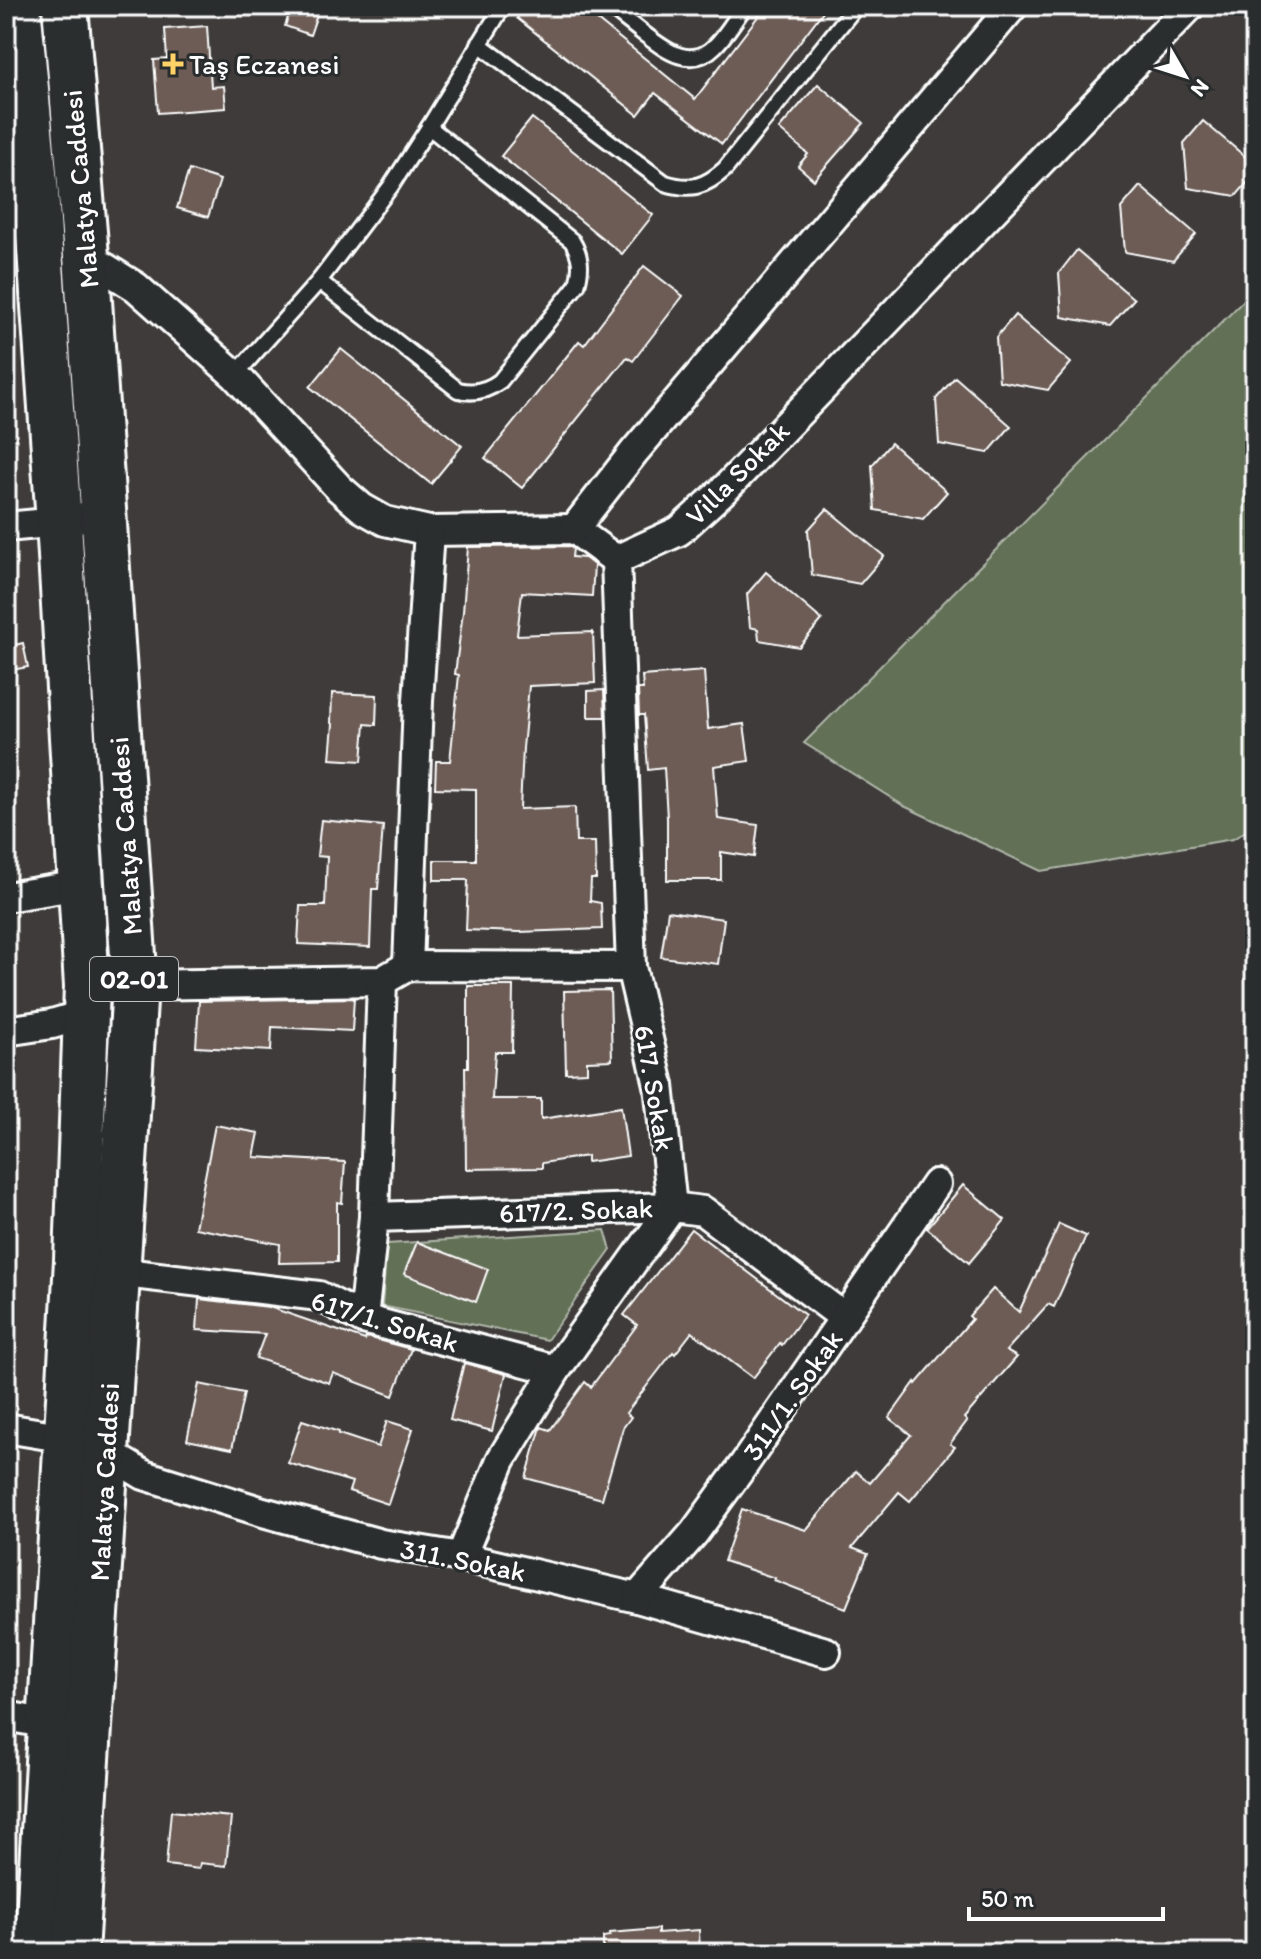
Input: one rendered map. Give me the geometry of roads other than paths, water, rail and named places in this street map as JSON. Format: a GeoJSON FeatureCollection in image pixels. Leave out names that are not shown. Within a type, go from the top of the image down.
{"type":"FeatureCollection","features":[{"type":"Feature","properties":{"kind":"main road","name":"Malatya Caddesi"},"geometry":{"type":"LineString","coordinates":[[18,6],[36,192],[87,986],[77,1260],[86,1445],[75,1953]]}},
{"type":"Feature","properties":{"kind":"main road","name":"Malatya Caddesi"},"geometry":{"type":"LineString","coordinates":[[37,1953],[49,1724],[86,1445],[116,1272],[135,985],[86,256],[65,6]]}},
{"type":"Feature","properties":{"kind":"street"},"geometry":{"type":"LineString","coordinates":[[574,529],[634,452],[1013,6]]}},
{"type":"Feature","properties":{"kind":"street","name":"Villa Sokak"},"geometry":{"type":"LineString","coordinates":[[616,560],[679,531],[726,488],[1190,6]]}},
{"type":"Feature","properties":{"kind":"street"},"geometry":{"type":"LineString","coordinates":[[86,256],[136,287],[235,375],[339,488],[362,508],[385,521],[429,531],[574,529],[616,560]]}},
{"type":"Feature","properties":{"kind":"street"},"geometry":{"type":"LineString","coordinates":[[6,527],[59,522],[103,513]]}},
{"type":"Feature","properties":{"kind":"street"},"geometry":{"type":"LineString","coordinates":[[408,966],[418,701],[429,531]]}},
{"type":"Feature","properties":{"kind":"street","name":"617. Sokak"},"geometry":{"type":"LineString","coordinates":[[616,560],[631,967],[659,1085],[672,1207]]}},
{"type":"Feature","properties":{"kind":"street"},"geometry":{"type":"LineString","coordinates":[[6,897],[81,885]]}},
{"type":"Feature","properties":{"kind":"street"},"geometry":{"type":"LineString","coordinates":[[135,985],[382,981],[408,966],[631,967]]}},
{"type":"Feature","properties":{"kind":"street"},"geometry":{"type":"LineString","coordinates":[[363,1319],[374,1217],[382,981]]}},
{"type":"Feature","properties":{"kind":"street"},"geometry":{"type":"LineString","coordinates":[[6,1031],[52,1024],[86,1014]]}},
{"type":"Feature","properties":{"kind":"street","name":"311/1. Sokak"},"geometry":{"type":"LineString","coordinates":[[637,1598],[694,1533],[745,1463],[936,1184]]}},
{"type":"Feature","properties":{"kind":"street"},"geometry":{"type":"LineString","coordinates":[[461,1557],[501,1460],[556,1370],[672,1207]]}},
{"type":"Feature","properties":{"kind":"street","name":"617/2. Sokak"},"geometry":{"type":"LineString","coordinates":[[374,1217],[672,1207],[703,1211],[845,1318]]}},
{"type":"Feature","properties":{"kind":"street","name":"617/1. Sokak"},"geometry":{"type":"LineString","coordinates":[[116,1272],[319,1296],[363,1319],[556,1370]]}},
{"type":"Feature","properties":{"kind":"street"},"geometry":{"type":"LineString","coordinates":[[6,1428],[86,1445]]}},
{"type":"Feature","properties":{"kind":"street","name":"311. Sokak"},"geometry":{"type":"LineString","coordinates":[[86,1445],[144,1475],[263,1512],[381,1544],[461,1557],[637,1598],[826,1652]]}},
{"type":"Feature","properties":{"kind":"street"},"geometry":{"type":"LineString","coordinates":[[6,1716],[49,1724]]}},
{"type":"Feature","properties":{"kind":"street"},"geometry":{"type":"LineString","coordinates":[[6,1948],[37,1953]]}},
{"type":"Feature","properties":{"kind":"lane"},"geometry":{"type":"LineString","coordinates":[[235,375],[319,281],[391,186],[503,6]]}},
{"type":"Feature","properties":{"kind":"lane"},"geometry":{"type":"LineString","coordinates":[[609,6],[665,50],[689,57],[708,52],[715,46],[745,6]]}},
{"type":"Feature","properties":{"kind":"lane"},"geometry":{"type":"LineString","coordinates":[[479,44],[665,183],[686,187],[711,182],[725,169],[856,6]]}},
{"type":"Feature","properties":{"kind":"lane"},"geometry":{"type":"LineString","coordinates":[[319,281],[458,390],[467,392],[485,391],[500,381],[577,285],[581,263],[572,241],[429,127]]}},
{"type":"Feature","properties":{"kind":"place","name":"Taş Eczanesi"},"geometry":{"type":"Point","coordinates":[173,64]}}]}
